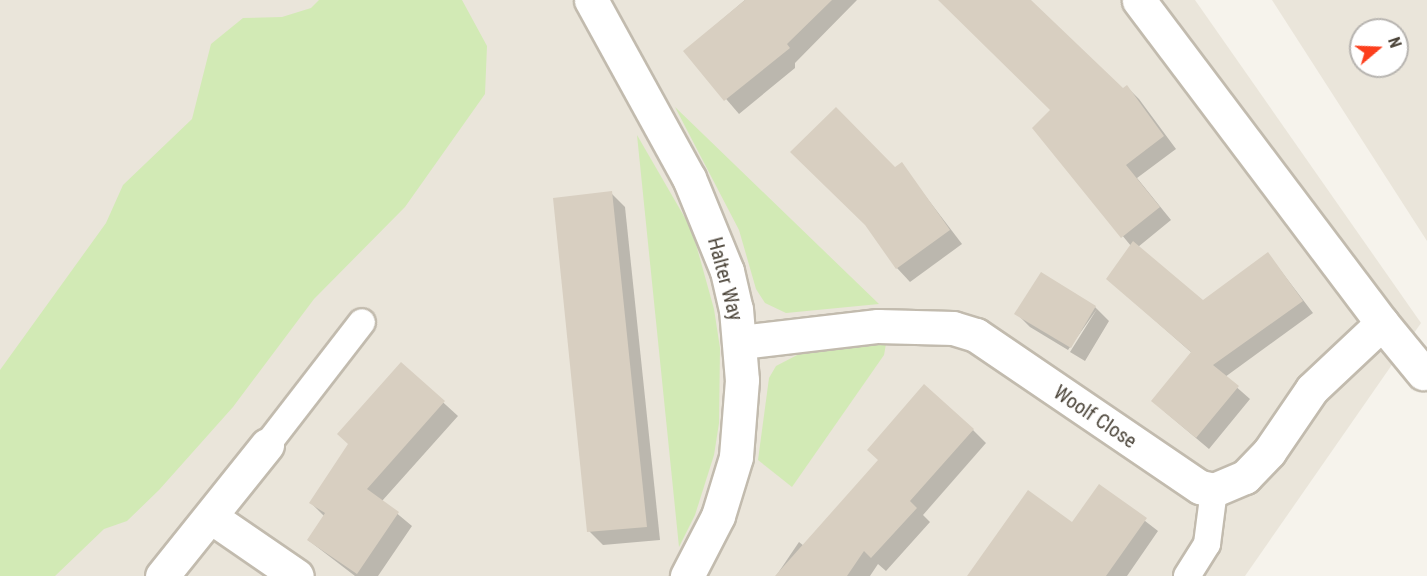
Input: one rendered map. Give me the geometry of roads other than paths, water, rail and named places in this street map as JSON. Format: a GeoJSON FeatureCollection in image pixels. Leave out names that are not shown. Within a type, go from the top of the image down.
{"type":"FeatureCollection","features":[{"type":"Feature","properties":{"kind":"street","name":"Halter Way"},"geometry":{"type":"LineString","coordinates":[[591,0],[684,168],[710,224],[727,271],[741,342],[742,380],[736,457],[718,516],[687,576]]}},
{"type":"Feature","properties":{"kind":"street"},"geometry":{"type":"LineString","coordinates":[[1139,0],[1322,245],[1423,373]]}},
{"type":"Feature","properties":{"kind":"street"},"geometry":{"type":"LineString","coordinates":[[1214,490],[1234,484],[1253,470],[1312,389],[1382,323]]}},
{"type":"Feature","properties":{"kind":"street","name":"Woolf Close"},"geometry":{"type":"LineString","coordinates":[[741,342],[878,326],[953,328],[976,336],[1185,478],[1214,490]]}},
{"type":"Feature","properties":{"kind":"street"},"geometry":{"type":"LineString","coordinates":[[162,576],[267,445]]}},
{"type":"Feature","properties":{"kind":"street"},"geometry":{"type":"LineString","coordinates":[[211,517],[297,576]]}},
{"type":"Feature","properties":{"kind":"lane"},"geometry":{"type":"LineString","coordinates":[[267,445],[362,322]]}},
{"type":"Feature","properties":{"kind":"lane"},"geometry":{"type":"LineString","coordinates":[[1187,576],[1207,544],[1214,490]]}}]}
